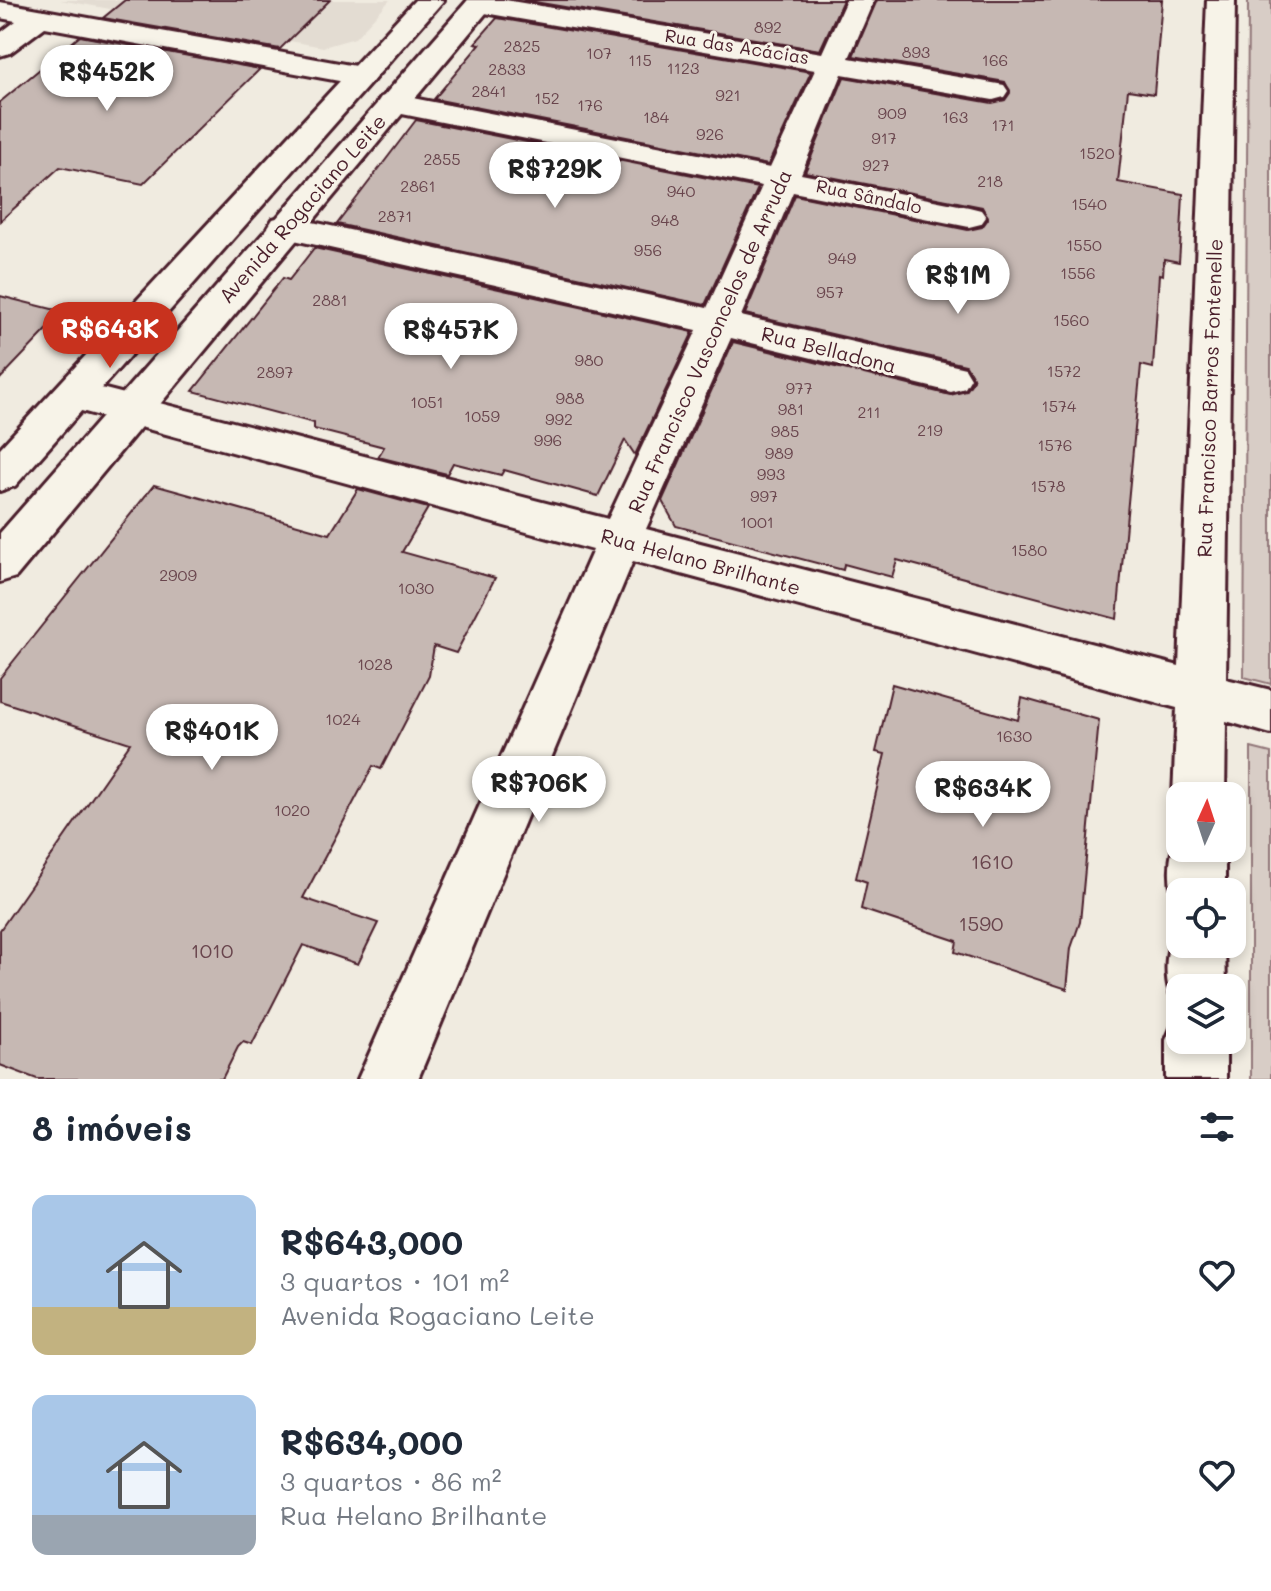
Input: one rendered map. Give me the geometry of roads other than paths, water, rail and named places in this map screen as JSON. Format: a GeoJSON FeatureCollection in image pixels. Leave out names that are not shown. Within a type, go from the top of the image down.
{"type":"FeatureCollection","features":[{"type":"Feature","properties":{"kind":"street","name":"Avenida Rogaciano Leite"},"geometry":{"type":"LineString","coordinates":[[0,475],[430,0]]}},
{"type":"Feature","properties":{"kind":"street","name":"Rua Francisco Vasconcelos de Arruda"},"geometry":{"type":"LineString","coordinates":[[388,1079],[620,539],[719,323],[860,0]]}},
{"type":"Feature","properties":{"kind":"street","name":"Rua Francisco Barros Fontenelle"},"geometry":{"type":"LineString","coordinates":[[1199,782],[1221,0]]}},
{"type":"Feature","properties":{"kind":"street","name":"Avenida Rogaciano Leite"},"geometry":{"type":"LineString","coordinates":[[0,564],[285,227],[481,2]]}},
{"type":"Feature","properties":{"kind":"street","name":"Rua das Acácias"},"geometry":{"type":"LineString","coordinates":[[481,2],[993,91]]}},
{"type":"Feature","properties":{"kind":"street"},"geometry":{"type":"LineString","coordinates":[[0,10],[361,76]]}},
{"type":"Feature","properties":{"kind":"street"},"geometry":{"type":"LineString","coordinates":[[0,47],[39,18]]}},
{"type":"Feature","properties":{"kind":"street","name":"Rua Sândalo"},"geometry":{"type":"LineString","coordinates":[[392,103],[969,217]]}},
{"type":"Feature","properties":{"kind":"street","name":"Rua Belladona"},"geometry":{"type":"LineString","coordinates":[[285,227],[951,378]]}},
{"type":"Feature","properties":{"kind":"street","name":"Rua Helano Brilhante"},"geometry":{"type":"LineString","coordinates":[[74,395],[1271,712]]}},
{"type":"Feature","properties":{"kind":"street"},"geometry":{"type":"LineString","coordinates":[[1196,1054],[1196,1079]]}}]}
